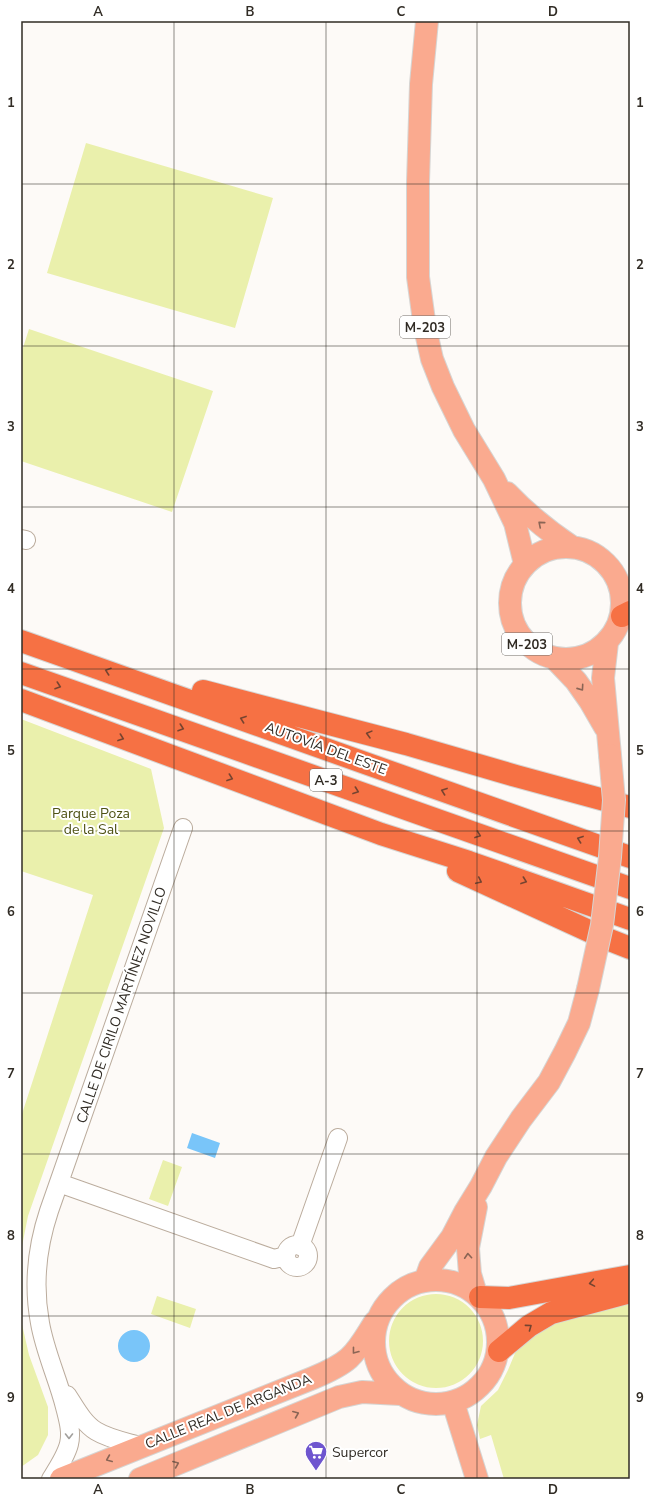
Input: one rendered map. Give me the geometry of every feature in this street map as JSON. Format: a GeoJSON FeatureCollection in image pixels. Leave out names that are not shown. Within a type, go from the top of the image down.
{"type":"FeatureCollection","features":[{"type":"Feature","properties":{"kind":"highway","name":"AUTOVÍA DEL ESTE"},"geometry":{"type":"LineString","coordinates":[[21,641],[630,857]]}},
{"type":"Feature","properties":{"kind":"highway","name":"A-3"},"geometry":{"type":"LineString","coordinates":[[21,673],[630,888]]}},
{"type":"Feature","properties":{"kind":"highway"},"geometry":{"type":"LineString","coordinates":[[145,684],[182,685],[406,744],[630,807]]}},
{"type":"Feature","properties":{"kind":"highway"},"geometry":{"type":"LineString","coordinates":[[21,700],[380,834],[469,862],[630,919]]}},
{"type":"Feature","properties":{"kind":"highway"},"geometry":{"type":"LineString","coordinates":[[516,776],[537,776],[630,794]]}},
{"type":"Feature","properties":{"kind":"highway"},"geometry":{"type":"LineString","coordinates":[[380,834],[602,937],[630,948]]}},
{"type":"Feature","properties":{"kind":"highway"},"geometry":{"type":"LineString","coordinates":[[478,1296],[509,1298],[630,1276]]}},
{"type":"Feature","properties":{"kind":"highway"},"geometry":{"type":"LineString","coordinates":[[499,1351],[529,1326],[551,1313],[630,1292]]}},
{"type":"Feature","properties":{"kind":"main road","name":"M-203"},"geometry":{"type":"LineString","coordinates":[[427,21],[421,84],[418,182],[418,277],[425,328],[432,359],[443,387],[464,430],[494,479],[515,524],[525,564]]}},
{"type":"Feature","properties":{"kind":"main road","name":"M-203"},"geometry":{"type":"LineString","coordinates":[[494,479],[521,508],[546,529],[572,547]]}},
{"type":"Feature","properties":{"kind":"main road","name":"M-203"},"geometry":{"type":"LineString","coordinates":[[572,547],[591,552],[605,562],[618,580],[626,614],[607,643],[593,654],[569,660],[555,659],[540,654],[529,646],[518,634],[510,611],[510,597],[515,579],[525,564],[539,553],[555,548],[572,547]]}},
{"type":"Feature","properties":{"kind":"main road"},"geometry":{"type":"LineString","coordinates":[[605,562],[630,568]]}},
{"type":"Feature","properties":{"kind":"main road"},"geometry":{"type":"LineString","coordinates":[[425,1280],[430,1267],[452,1237],[496,1157],[521,1119],[549,1082],[579,1023],[602,926],[610,857],[614,800],[603,678],[607,643]]}},
{"type":"Feature","properties":{"kind":"main road"},"geometry":{"type":"LineString","coordinates":[[555,659],[576,681],[590,701],[607,732]]}},
{"type":"Feature","properties":{"kind":"main road"},"geometry":{"type":"LineString","coordinates":[[478,1296],[470,1274],[468,1248],[481,1186]]}},
{"type":"Feature","properties":{"kind":"main road"},"geometry":{"type":"LineString","coordinates":[[425,1280],[448,1281],[463,1287],[478,1296],[494,1314],[499,1331],[499,1351],[489,1375],[473,1392],[453,1402],[420,1402],[400,1394],[387,1381],[379,1368],[374,1351],[373,1335],[377,1319],[384,1307],[401,1289],[425,1280]]}},
{"type":"Feature","properties":{"kind":"main road","name":"CALLE REAL DE ARGANDA"},"geometry":{"type":"LineString","coordinates":[[62,1479],[140,1446],[313,1378],[339,1366],[350,1358],[377,1319]]}},
{"type":"Feature","properties":{"kind":"main road","name":"CALLE REAL DE ARGANDA"},"geometry":{"type":"LineString","coordinates":[[140,1479],[340,1397],[362,1392],[400,1394]]}},
{"type":"Feature","properties":{"kind":"main road"},"geometry":{"type":"LineString","coordinates":[[453,1402],[478,1479]]}},
{"type":"Feature","properties":{"kind":"street","name":"CALLE DE CIRILO MARTÍNEZ NOVILLO"},"geometry":{"type":"LineString","coordinates":[[52,1479],[60,1466],[69,1443],[69,1423],[60,1384],[46,1347],[40,1322],[37,1295],[37,1269],[44,1226],[183,828]]}},
{"type":"Feature","properties":{"kind":"street"},"geometry":{"type":"LineString","coordinates":[[59,1182],[274,1259],[286,1256],[289,1263],[298,1266],[304,1263],[308,1257],[304,1247],[300,1246],[338,1138]]}},
{"type":"Feature","properties":{"kind":"street","name":"CALLE DE CIRILO MARTÍNEZ NOVILLO"},"geometry":{"type":"LineString","coordinates":[[60,1384],[80,1415],[96,1431],[115,1439],[140,1446]]}},
{"type":"Feature","properties":{"kind":"green space"},"geometry":{"type":"Polygon","coordinates":[[[86,143],[273,198],[235,328],[47,273],[86,143]]]}},
{"type":"Feature","properties":{"kind":"green space"},"geometry":{"type":"Polygon","coordinates":[[[29,329],[213,391],[172,512],[21,461],[21,354],[29,329]]]}},
{"type":"Feature","properties":{"kind":"green space","name":"Parque Poza de la Sal"},"geometry":{"type":"Polygon","coordinates":[[[21,719],[151,769],[164,828],[28,1216],[21,1251],[21,1117],[93,895],[21,871],[21,719]]]}},
{"type":"Feature","properties":{"kind":"green space"},"geometry":{"type":"Polygon","coordinates":[[[163,1160],[182,1167],[168,1206],[149,1199],[163,1160]]]}},
{"type":"Feature","properties":{"kind":"green space"},"geometry":{"type":"Polygon","coordinates":[[[436,1294],[454,1297],[470,1307],[480,1323],[483,1341],[480,1359],[470,1375],[454,1385],[436,1388],[418,1385],[402,1375],[392,1359],[389,1341],[392,1323],[402,1307],[418,1297],[436,1294]]]}},
{"type":"Feature","properties":{"kind":"green space"},"geometry":{"type":"Polygon","coordinates":[[[157,1296],[196,1309],[190,1328],[151,1314],[157,1296]]]}},
{"type":"Feature","properties":{"kind":"green space"},"geometry":{"type":"Polygon","coordinates":[[[630,1302],[630,1479],[504,1479],[491,1435],[480,1439],[477,1425],[481,1406],[498,1390],[518,1346],[532,1330],[630,1302]]]}},
{"type":"Feature","properties":{"kind":"green space"},"geometry":{"type":"Polygon","coordinates":[[[21,1320],[29,1355],[48,1407],[48,1435],[38,1455],[21,1467],[21,1320]]]}},
{"type":"Feature","properties":{"kind":"water"},"geometry":{"type":"Polygon","coordinates":[[[192,1133],[220,1143],[215,1158],[187,1148],[192,1133]]]}},
{"type":"Feature","properties":{"kind":"water"},"geometry":{"type":"Polygon","coordinates":[[[131,1330],[137,1330],[147,1337],[150,1346],[149,1352],[143,1359],[137,1362],[131,1362],[121,1355],[118,1349],[118,1343],[125,1333],[131,1330]]]}},
{"type":"Feature","properties":{"kind":"place","name":"Supercor"},"geometry":{"type":"Point","coordinates":[316,1472]}}]}
